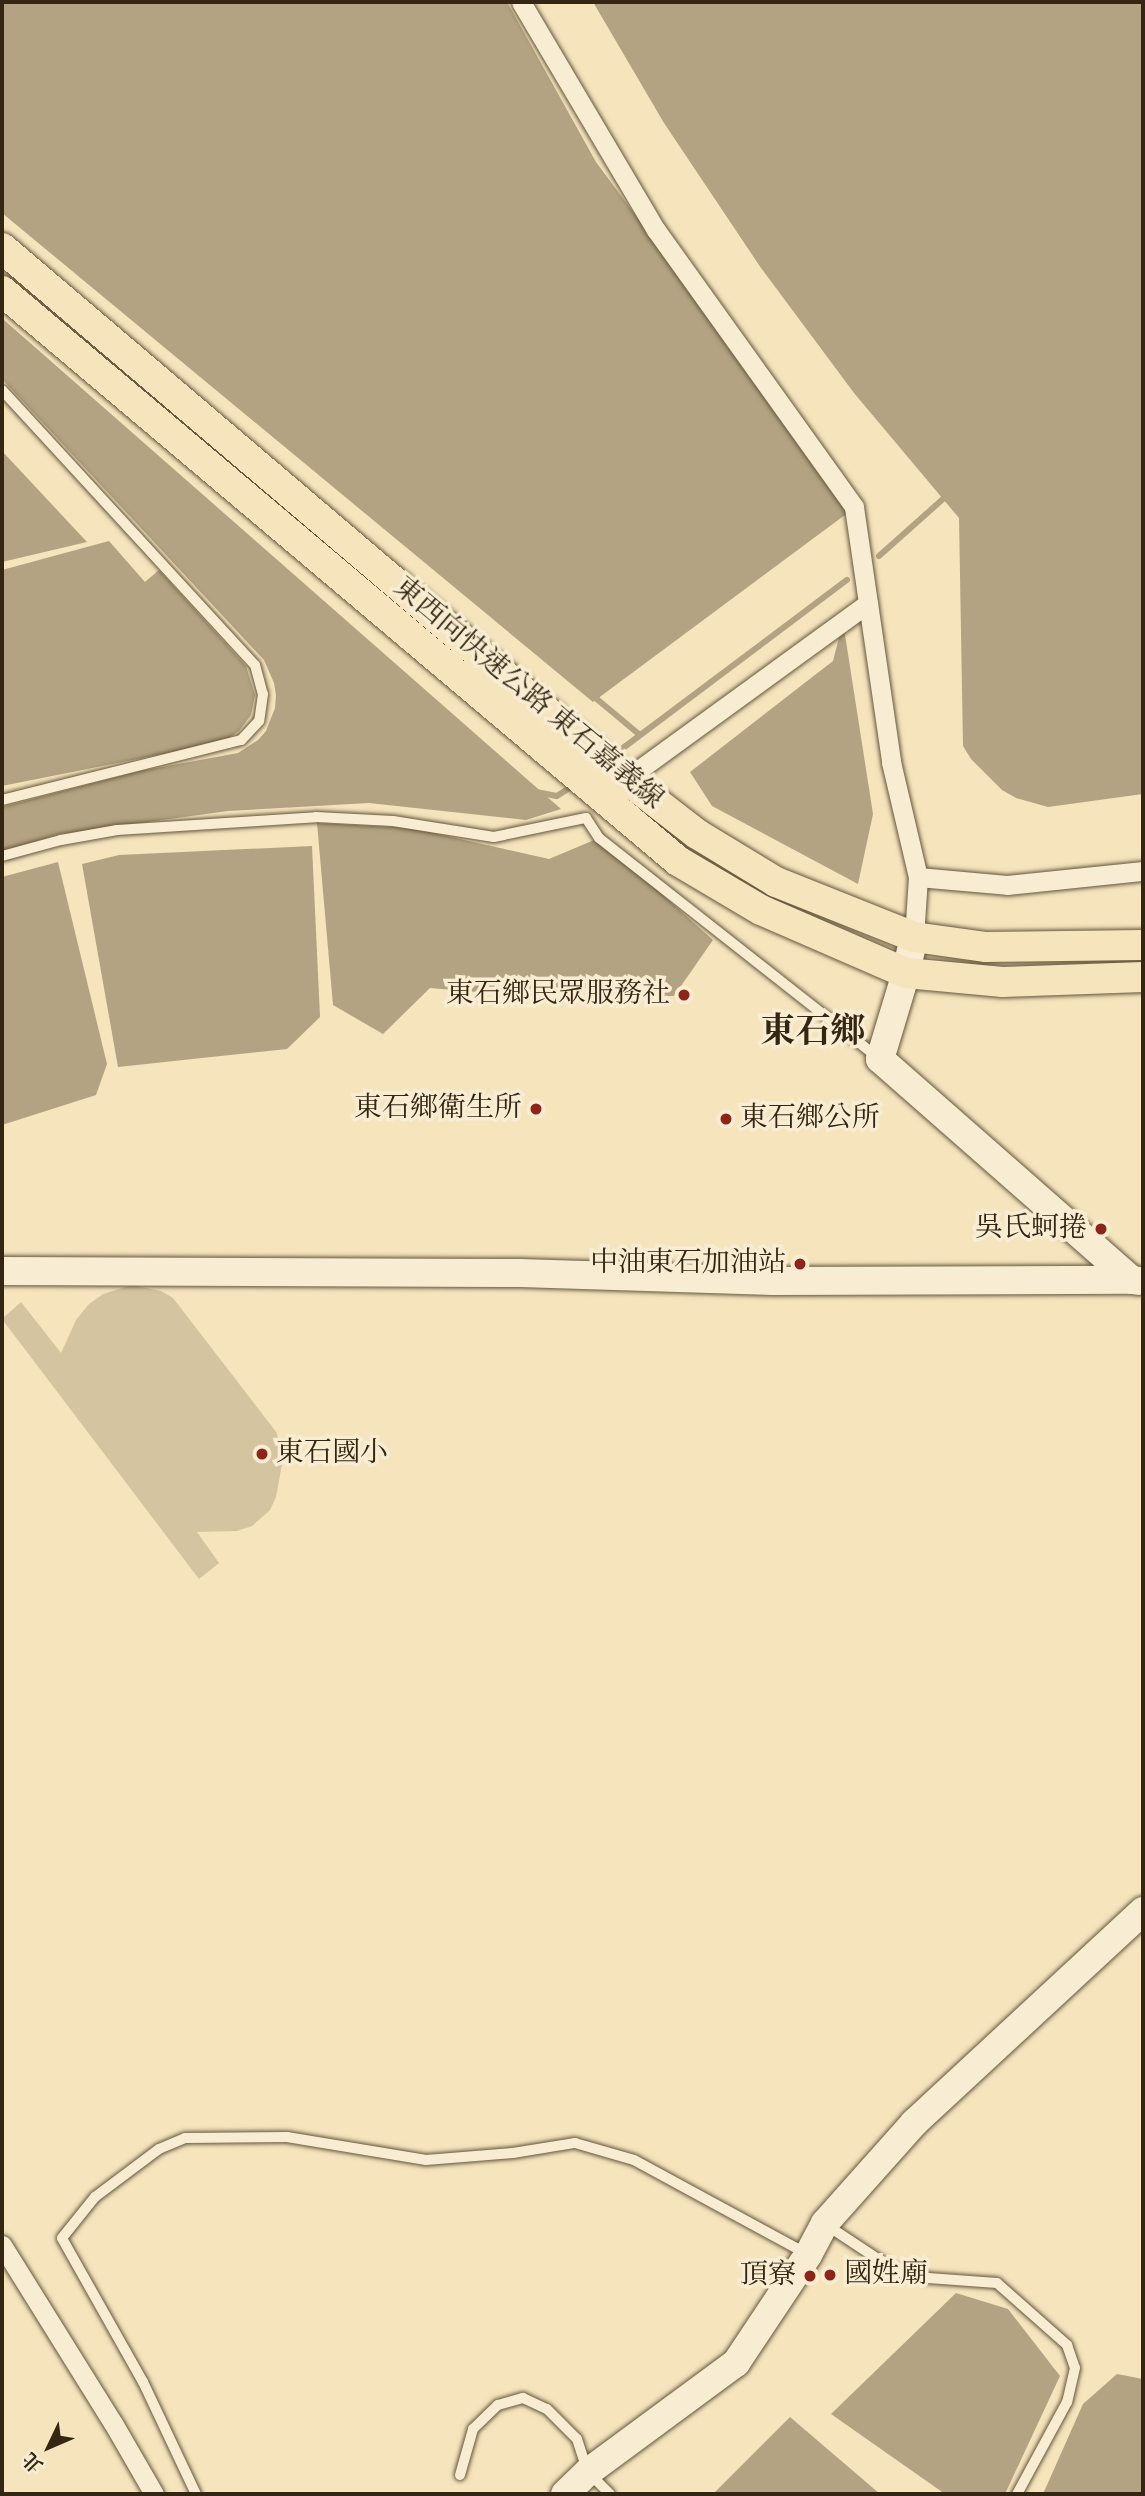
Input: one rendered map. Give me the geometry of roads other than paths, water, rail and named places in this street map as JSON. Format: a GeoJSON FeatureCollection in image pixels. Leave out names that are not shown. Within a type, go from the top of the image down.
{"type":"FeatureCollection","features":[{"type":"Feature","properties":{"kind":"main road","name":"東西向快速公路 東石嘉義線"},"geometry":{"type":"LineString","coordinates":[[8,274],[626,779],[696,834],[776,882],[914,937],[986,947],[1143,945]]}},
{"type":"Feature","properties":{"kind":"main road","name":"東西向快速公路 東石嘉義線"},"geometry":{"type":"LineString","coordinates":[[8,274],[678,861],[761,910],[906,973],[1003,982],[1143,977]]}},
{"type":"Feature","properties":{"kind":"main road"},"geometry":{"type":"LineString","coordinates":[[914,937],[880,1059],[1138,1281]]}},
{"type":"Feature","properties":{"kind":"main road"},"geometry":{"type":"LineString","coordinates":[[2,1271],[506,1272],[773,1281],[1138,1281]]}},
{"type":"Feature","properties":{"kind":"main road"},"geometry":{"type":"LineString","coordinates":[[565,2494],[588,2472],[736,2362],[808,2255],[825,2223],[914,2123],[1143,1911]]}},
{"type":"Feature","properties":{"kind":"street"},"geometry":{"type":"LineString","coordinates":[[521,2],[656,230],[854,507],[891,762],[919,877],[914,937]]}},
{"type":"Feature","properties":{"kind":"street"},"geometry":{"type":"LineString","coordinates":[[626,779],[868,603]]}},
{"type":"Feature","properties":{"kind":"street"},"geometry":{"type":"LineString","coordinates":[[919,877],[1007,885],[1143,871]]}},
{"type":"Feature","properties":{"kind":"street"},"geometry":{"type":"LineString","coordinates":[[2,2245],[154,2494]]}},
{"type":"Feature","properties":{"kind":"lane"},"geometry":{"type":"LineString","coordinates":[[2,390],[255,665],[263,694],[259,721],[241,740],[2,800]]}},
{"type":"Feature","properties":{"kind":"lane"},"geometry":{"type":"LineString","coordinates":[[2,856],[61,840],[117,830],[316,817],[393,821],[494,837],[586,818],[599,838],[880,1059]]}},
{"type":"Feature","properties":{"kind":"lane"},"geometry":{"type":"LineString","coordinates":[[196,2494],[143,2382],[62,2238],[95,2197],[159,2149],[185,2138],[287,2137],[426,2160],[513,2153],[575,2143],[634,2160],[808,2255]]}},
{"type":"Feature","properties":{"kind":"lane"},"geometry":{"type":"LineString","coordinates":[[825,2223],[896,2271],[928,2278],[997,2283],[1067,2345],[1075,2368],[1067,2402],[1017,2494]]}},
{"type":"Feature","properties":{"kind":"lane"},"geometry":{"type":"LineString","coordinates":[[460,2475],[472,2429],[498,2405],[523,2398],[547,2409],[577,2438],[588,2472],[610,2494]]}},
{"type":"Feature","properties":{"kind":"waterway"},"geometry":{"type":"LineString","coordinates":[[879,556],[943,499]]}},
{"type":"Feature","properties":{"kind":"waterway"},"geometry":{"type":"LineString","coordinates":[[615,754],[847,580]]}},
{"type":"Feature","properties":{"kind":"waterway"},"geometry":{"type":"LineString","coordinates":[[592,695],[640,735]]}},
{"type":"Feature","properties":{"kind":"waterway"},"geometry":{"type":"LineString","coordinates":[[536,792],[557,796],[571,787]]}},
{"type":"Feature","properties":{"kind":"place","name":"東石鄉民眾服務社"},"geometry":{"type":"Point","coordinates":[684,995]}},
{"type":"Feature","properties":{"kind":"place","name":"東石鄉衛生所"},"geometry":{"type":"Point","coordinates":[536,1109]}},
{"type":"Feature","properties":{"kind":"place","name":"東石鄉公所"},"geometry":{"type":"Point","coordinates":[726,1119]}},
{"type":"Feature","properties":{"kind":"place","name":"吳氏蚵捲"},"geometry":{"type":"Point","coordinates":[1101,1229]}},
{"type":"Feature","properties":{"kind":"place","name":"中油東石加油站"},"geometry":{"type":"Point","coordinates":[800,1264]}},
{"type":"Feature","properties":{"kind":"place","name":"東石國小"},"geometry":{"type":"Point","coordinates":[262,1454]}},
{"type":"Feature","properties":{"kind":"place","name":"國姓廟"},"geometry":{"type":"Point","coordinates":[830,2275]}},
{"type":"Feature","properties":{"kind":"place","name":"頂寮"},"geometry":{"type":"Point","coordinates":[810,2276]}},
{"type":"Feature","properties":{"kind":"district","name":"東石鄉"},"geometry":{"type":"Point","coordinates":[813,1033]}}]}
